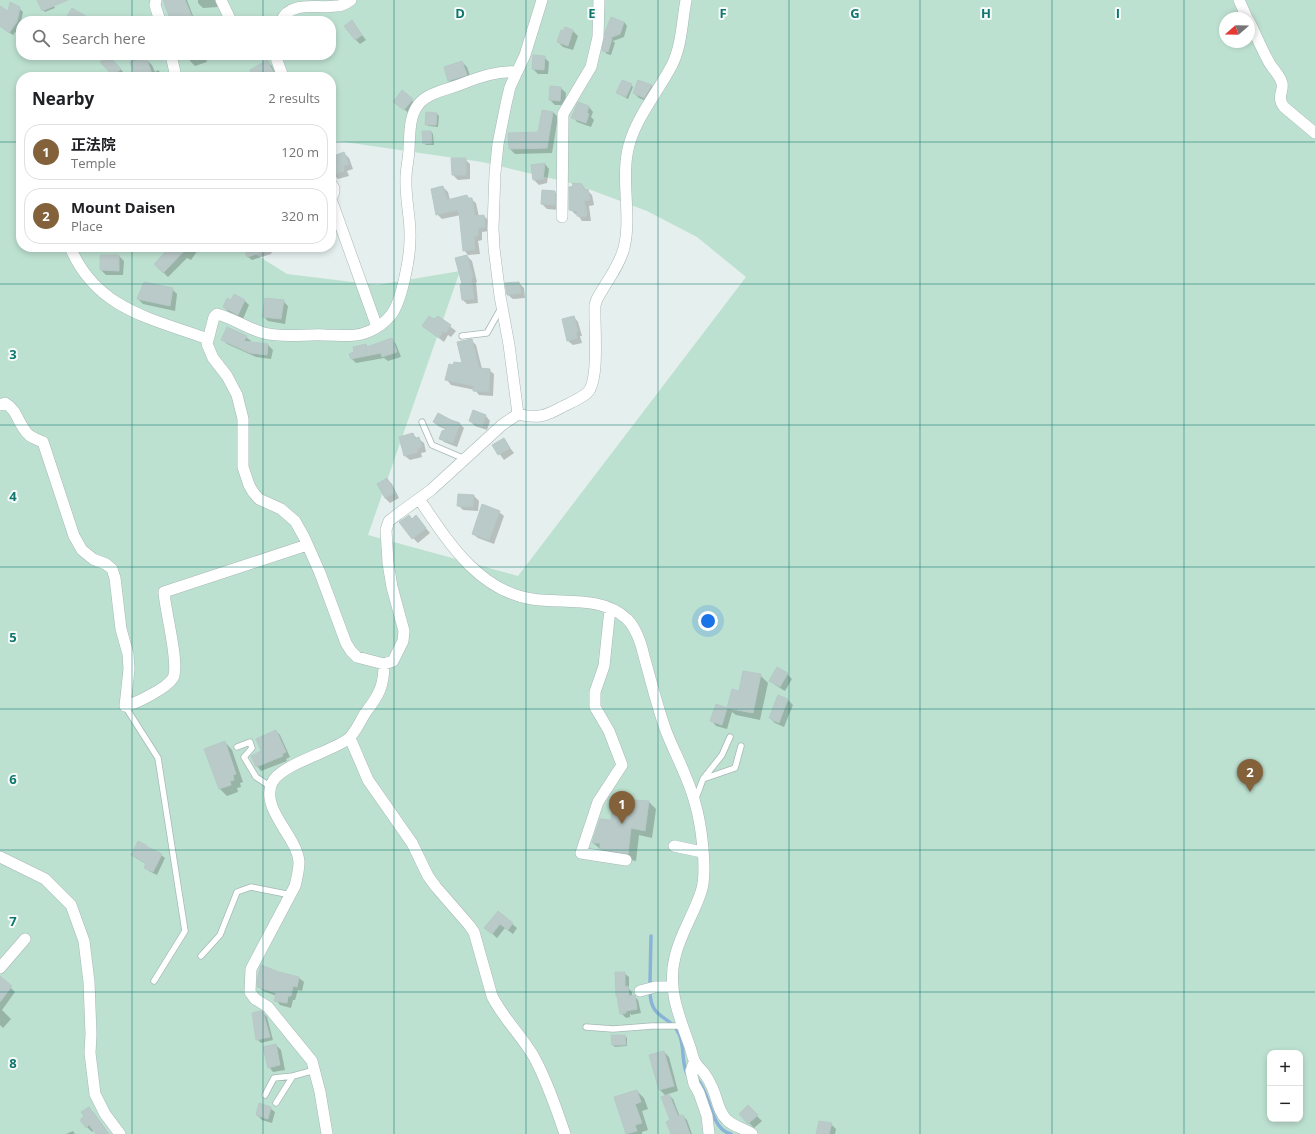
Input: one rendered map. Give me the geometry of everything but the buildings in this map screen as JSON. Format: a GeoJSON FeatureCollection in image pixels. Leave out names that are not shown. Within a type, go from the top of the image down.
{"type":"FeatureCollection","features":[{"type":"Feature","properties":{"kind":"street"},"geometry":{"type":"LineString","coordinates":[[156,0],[155,4],[159,16]]}},
{"type":"Feature","properties":{"kind":"street"},"geometry":{"type":"LineString","coordinates":[[221,0],[229,16]]}},
{"type":"Feature","properties":{"kind":"street"},"geometry":{"type":"LineString","coordinates":[[283,16],[284,13],[292,7],[303,5],[336,6],[351,0]]}},
{"type":"Feature","properties":{"kind":"street"},"geometry":{"type":"LineString","coordinates":[[518,414],[494,248],[493,228],[495,173],[501,124],[510,87],[525,55],[542,0]]}},
{"type":"Feature","properties":{"kind":"street"},"geometry":{"type":"LineString","coordinates":[[562,217],[563,114],[591,67],[598,37],[599,0]]}},
{"type":"Feature","properties":{"kind":"street"},"geometry":{"type":"LineString","coordinates":[[517,72],[498,72],[438,92],[423,100],[414,112],[411,122],[406,179],[410,238],[408,256],[397,302],[391,314],[377,327],[369,332],[344,336],[286,335],[265,333],[216,314],[208,339],[207,344],[209,351],[227,376],[237,395],[244,419],[243,467],[249,484],[253,492],[259,498],[281,509],[295,521],[328,592],[339,625],[351,651],[357,657],[368,661],[384,664],[393,661],[403,641],[404,631],[392,587],[388,563],[386,530],[389,522],[438,484],[502,425],[518,414],[530,417],[543,416],[587,393],[592,384],[595,359],[595,306],[597,299],[619,263],[624,248],[627,224],[626,166],[628,147],[641,117],[672,65],[676,55],[686,0]]}},
{"type":"Feature","properties":{"kind":"street"},"geometry":{"type":"LineString","coordinates":[[1239,0],[1244,12]]}},
{"type":"Feature","properties":{"kind":"street"},"geometry":{"type":"LineString","coordinates":[[1255,33],[1268,60],[1281,81],[1282,86],[1280,102],[1315,133]]}},
{"type":"Feature","properties":{"kind":"street"},"geometry":{"type":"LineString","coordinates":[[171,60],[175,72]]}},
{"type":"Feature","properties":{"kind":"street"},"geometry":{"type":"LineString","coordinates":[[277,60],[281,72]]}},
{"type":"Feature","properties":{"kind":"street"},"geometry":{"type":"LineString","coordinates":[[336,213],[377,327]]}},
{"type":"Feature","properties":{"kind":"street"},"geometry":{"type":"LineString","coordinates":[[72,252],[76,261],[106,297],[130,311],[208,339]]}},
{"type":"Feature","properties":{"kind":"street"},"geometry":{"type":"LineString","coordinates":[[0,405],[5,403],[12,407],[30,436],[43,442],[74,536],[82,550],[112,569],[115,578],[121,629],[128,654],[129,669],[125,706],[138,701],[163,687],[172,678],[176,668],[164,592],[307,545]]}},
{"type":"Feature","properties":{"kind":"street"},"geometry":{"type":"LineString","coordinates":[[420,499],[443,534],[465,561],[489,582],[512,594],[531,599],[565,600],[593,604],[610,609],[627,620],[636,634],[642,646],[653,691],[665,729],[695,801],[700,820],[704,879],[702,890],[674,957],[673,987],[679,1026],[689,1044],[694,1062],[706,1075],[713,1088],[721,1112],[727,1120],[752,1134]]}},
{"type":"Feature","properties":{"kind":"street"},"geometry":{"type":"LineString","coordinates":[[610,609],[604,666],[595,692],[595,707],[608,731],[622,765],[598,802],[580,853],[626,860]]}},
{"type":"Feature","properties":{"kind":"street"},"geometry":{"type":"LineString","coordinates":[[326,1134],[320,1092],[312,1061],[268,1007],[255,999],[250,992],[251,969],[291,895],[298,873],[299,861],[295,848],[274,811],[271,801],[271,783],[278,775],[350,738],[380,691],[384,678],[384,664]]}},
{"type":"Feature","properties":{"kind":"street"},"geometry":{"type":"LineString","coordinates":[[350,738],[368,780],[412,842],[428,876],[474,932],[495,1001],[533,1056],[543,1076],[565,1134]]}},
{"type":"Feature","properties":{"kind":"street"},"geometry":{"type":"LineString","coordinates":[[674,846],[702,852]]}},
{"type":"Feature","properties":{"kind":"street"},"geometry":{"type":"LineString","coordinates":[[0,857],[45,879],[71,905],[84,941],[89,990],[91,1034],[90,1053],[95,1094],[105,1114],[120,1134]]}},
{"type":"Feature","properties":{"kind":"street"},"geometry":{"type":"LineString","coordinates":[[0,968],[25,940]]}},
{"type":"Feature","properties":{"kind":"street"},"geometry":{"type":"LineString","coordinates":[[640,991],[655,987],[673,987]]}},
{"type":"Feature","properties":{"kind":"street"},"geometry":{"type":"LineString","coordinates":[[694,1062],[691,1071],[694,1084],[699,1093],[707,1116],[709,1134]]}},
{"type":"Feature","properties":{"kind":"lane"},"geometry":{"type":"LineString","coordinates":[[462,336],[487,333],[502,306]]}},
{"type":"Feature","properties":{"kind":"lane"},"geometry":{"type":"LineString","coordinates":[[422,422],[432,445],[465,458]]}},
{"type":"Feature","properties":{"kind":"lane"},"geometry":{"type":"LineString","coordinates":[[125,706],[158,758],[185,931],[154,981]]}},
{"type":"Feature","properties":{"kind":"lane"},"geometry":{"type":"LineString","coordinates":[[695,801],[703,779],[722,755],[730,737]]}},
{"type":"Feature","properties":{"kind":"lane"},"geometry":{"type":"LineString","coordinates":[[237,747],[250,742],[252,748],[244,757],[256,777],[271,787]]}},
{"type":"Feature","properties":{"kind":"lane"},"geometry":{"type":"LineString","coordinates":[[703,779],[735,768],[741,746]]}},
{"type":"Feature","properties":{"kind":"lane"},"geometry":{"type":"LineString","coordinates":[[201,956],[220,935],[237,892],[250,887],[291,895]]}},
{"type":"Feature","properties":{"kind":"lane"},"geometry":{"type":"LineString","coordinates":[[586,1027],[613,1029],[652,1026],[679,1026]]}},
{"type":"Feature","properties":{"kind":"lane"},"geometry":{"type":"LineString","coordinates":[[265,1095],[274,1078],[293,1076],[315,1070]]}},
{"type":"Feature","properties":{"kind":"lane"},"geometry":{"type":"LineString","coordinates":[[276,1103],[293,1076]]}},
{"type":"Feature","properties":{"kind":"green space"},"geometry":{"type":"Polygon","coordinates":[[[0,0],[1315,0],[1315,1134],[0,1134],[0,0]],[[16,72],[16,252],[252,252],[287,274],[377,285],[460,271],[368,535],[518,576],[746,277],[697,237],[647,211],[575,184],[482,162],[336,141],[336,72],[16,72]]]}},
{"type":"Feature","properties":{"kind":"waterway"},"geometry":{"type":"LineString","coordinates":[[650,982],[651,936]]}},
{"type":"Feature","properties":{"kind":"waterway"},"geometry":{"type":"LineString","coordinates":[[650,992],[651,1001],[657,1013],[671,1023],[679,1034],[687,1074]]}},
{"type":"Feature","properties":{"kind":"waterway"},"geometry":{"type":"LineString","coordinates":[[697,1079],[702,1085],[719,1125],[724,1131],[731,1134]]}},
{"type":"Feature","properties":{"kind":"place","name":"Mount Daisen"},"geometry":{"type":"Point","coordinates":[1250,792]}},
{"type":"Feature","properties":{"kind":"place","name":"正法院"},"geometry":{"type":"Point","coordinates":[622,824]}}]}
